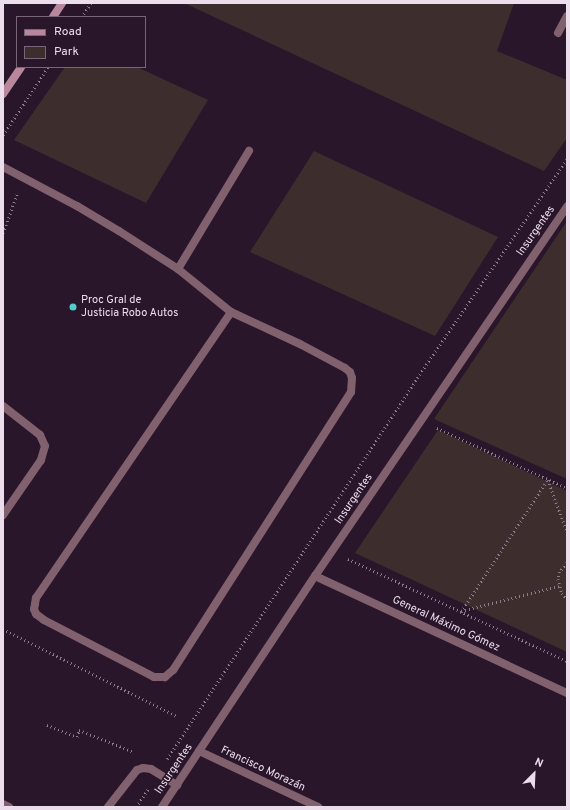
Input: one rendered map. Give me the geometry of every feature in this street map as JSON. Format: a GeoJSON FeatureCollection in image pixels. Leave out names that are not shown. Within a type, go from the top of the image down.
{"type":"FeatureCollection","features":[{"type":"Feature","properties":{"kind":"main road"},"geometry":{"type":"LineString","coordinates":[[54,16],[62,3]]}},
{"type":"Feature","properties":{"kind":"main road"},"geometry":{"type":"LineString","coordinates":[[3,94],[20,68]]}},
{"type":"Feature","properties":{"kind":"street"},"geometry":{"type":"LineString","coordinates":[[558,33],[567,16]]}},
{"type":"Feature","properties":{"kind":"street"},"geometry":{"type":"LineString","coordinates":[[178,269],[249,151]]}},
{"type":"Feature","properties":{"kind":"street"},"geometry":{"type":"LineString","coordinates":[[3,167],[93,215],[178,269],[231,312],[300,344],[350,372],[352,384],[351,392],[173,670],[165,677],[154,678],[44,620],[36,614],[34,604],[36,598],[231,312]]}},
{"type":"Feature","properties":{"kind":"street","name":"Insurgentes"},"geometry":{"type":"LineString","coordinates":[[162,807],[315,576],[567,206]]}},
{"type":"Feature","properties":{"kind":"street"},"geometry":{"type":"LineString","coordinates":[[3,406],[40,435],[45,446],[41,460],[3,515]]}},
{"type":"Feature","properties":{"kind":"street","name":"General Máximo Gómez"},"geometry":{"type":"LineString","coordinates":[[315,576],[567,693]]}},
{"type":"Feature","properties":{"kind":"street","name":"Francisco Morazán"},"geometry":{"type":"LineString","coordinates":[[200,751],[318,807]]}},
{"type":"Feature","properties":{"kind":"street"},"geometry":{"type":"LineString","coordinates":[[108,807],[137,770],[143,768],[159,773],[176,785]]}},
{"type":"Feature","properties":{"kind":"street"},"geometry":{"type":"LineString","coordinates":[[3,804],[9,807]]}},
{"type":"Feature","properties":{"kind":"path"},"geometry":{"type":"LineString","coordinates":[[82,16],[90,3]]}},
{"type":"Feature","properties":{"kind":"path"},"geometry":{"type":"LineString","coordinates":[[3,135],[47,68]]}},
{"type":"Feature","properties":{"kind":"path"},"geometry":{"type":"LineString","coordinates":[[136,807],[417,378],[567,158]]}},
{"type":"Feature","properties":{"kind":"path"},"geometry":{"type":"LineString","coordinates":[[3,233],[19,188]]}},
{"type":"Feature","properties":{"kind":"path"},"geometry":{"type":"LineString","coordinates":[[430,425],[567,488]]}},
{"type":"Feature","properties":{"kind":"path"},"geometry":{"type":"LineString","coordinates":[[548,479],[567,531]]}},
{"type":"Feature","properties":{"kind":"path"},"geometry":{"type":"LineString","coordinates":[[461,612],[548,479]]}},
{"type":"Feature","properties":{"kind":"path"},"geometry":{"type":"LineString","coordinates":[[342,556],[567,661]]}},
{"type":"Feature","properties":{"kind":"path"},"geometry":{"type":"LineString","coordinates":[[567,563],[560,572],[559,586],[567,599]]}},
{"type":"Feature","properties":{"kind":"path"},"geometry":{"type":"LineString","coordinates":[[461,612],[559,586]]}},
{"type":"Feature","properties":{"kind":"path"},"geometry":{"type":"LineString","coordinates":[[3,629],[177,716]]}},
{"type":"Feature","properties":{"kind":"path"},"geometry":{"type":"LineString","coordinates":[[48,724],[77,737],[79,730],[136,753]]}},
{"type":"Feature","properties":{"kind":"green space"},"geometry":{"type":"Polygon","coordinates":[[[184,3],[514,3],[497,51],[567,80],[567,138],[544,171],[184,3]]]}},
{"type":"Feature","properties":{"kind":"green space"},"geometry":{"type":"Polygon","coordinates":[[[64,68],[139,68],[208,100],[146,203],[14,140],[64,68]]]}},
{"type":"Feature","properties":{"kind":"green space"},"geometry":{"type":"Polygon","coordinates":[[[314,151],[498,237],[435,336],[250,252],[314,151]]]}},
{"type":"Feature","properties":{"kind":"green space"},"geometry":{"type":"Polygon","coordinates":[[[567,221],[567,479],[434,419],[567,221]]]}},
{"type":"Feature","properties":{"kind":"green space"},"geometry":{"type":"Polygon","coordinates":[[[438,430],[567,491],[567,652],[355,553],[438,430]]]}},
{"type":"Feature","properties":{"kind":"place","name":"Proc Gral de Justicia Robo Autos"},"geometry":{"type":"Point","coordinates":[73,307]}}]}
